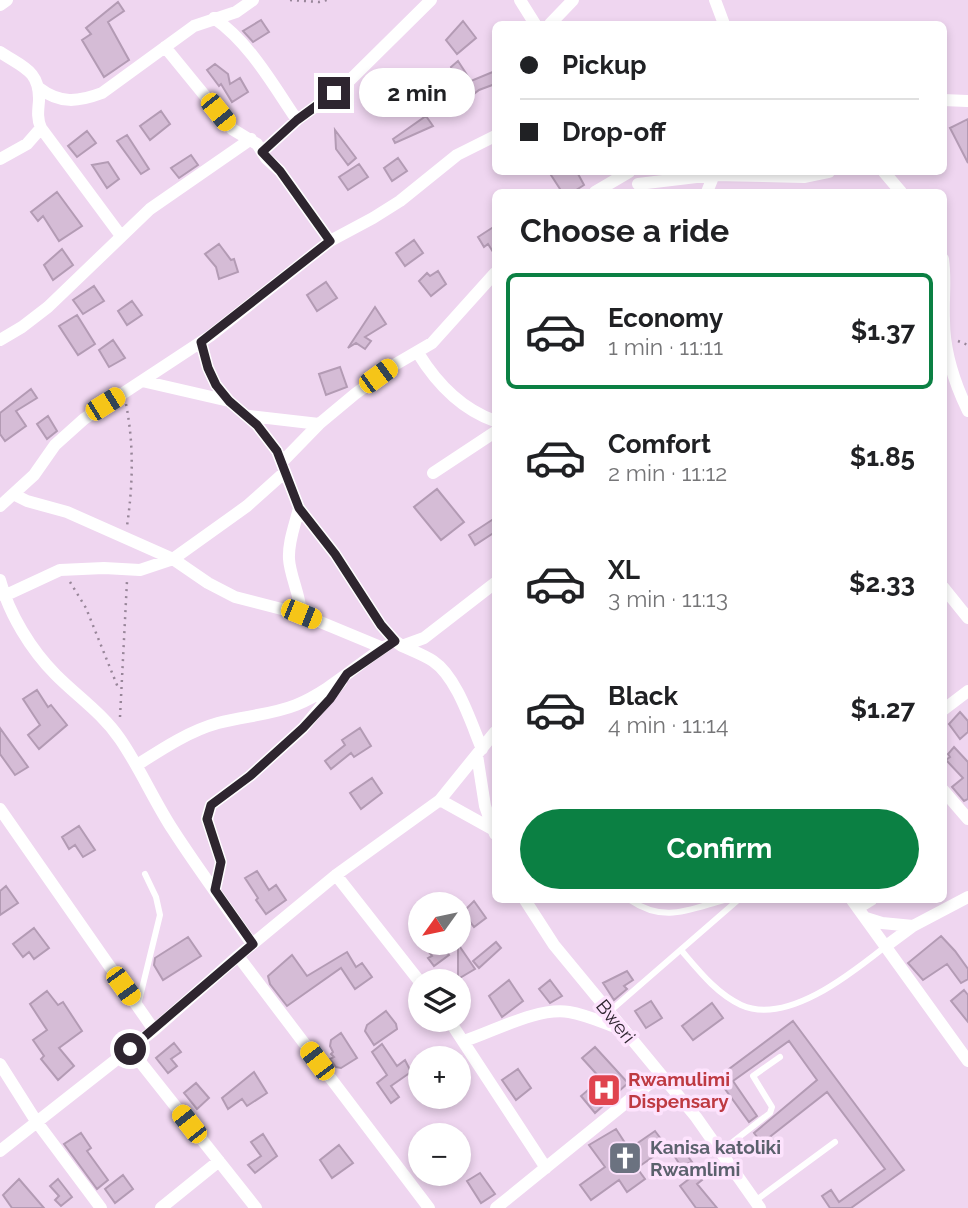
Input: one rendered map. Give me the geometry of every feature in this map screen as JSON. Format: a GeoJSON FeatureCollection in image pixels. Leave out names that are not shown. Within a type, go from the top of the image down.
{"type":"FeatureCollection","features":[{"type":"Feature","properties":{"kind":"street"},"geometry":{"type":"LineString","coordinates":[[0,5],[7,0]]}},
{"type":"Feature","properties":{"kind":"street"},"geometry":{"type":"LineString","coordinates":[[39,88],[64,101],[86,99],[102,93],[194,26],[236,12],[253,0]]}},
{"type":"Feature","properties":{"kind":"street"},"geometry":{"type":"LineString","coordinates":[[262,152],[297,120],[346,84],[431,0]]}},
{"type":"Feature","properties":{"kind":"street"},"geometry":{"type":"LineString","coordinates":[[520,0],[533,21]]}},
{"type":"Feature","properties":{"kind":"street"},"geometry":{"type":"LineString","coordinates":[[553,21],[573,0]]}},
{"type":"Feature","properties":{"kind":"street"},"geometry":{"type":"LineString","coordinates":[[715,0],[723,21]]}},
{"type":"Feature","properties":{"kind":"street"},"geometry":{"type":"LineString","coordinates":[[214,18],[246,49],[297,120]]}},
{"type":"Feature","properties":{"kind":"street"},"geometry":{"type":"LineString","coordinates":[[165,47],[232,129],[251,139],[280,171],[330,241]]}},
{"type":"Feature","properties":{"kind":"street"},"geometry":{"type":"LineString","coordinates":[[0,52],[36,78],[39,88],[38,121],[41,128],[121,236]]}},
{"type":"Feature","properties":{"kind":"street"},"geometry":{"type":"LineString","coordinates":[[947,100],[967,101]]}},
{"type":"Feature","properties":{"kind":"street"},"geometry":{"type":"LineString","coordinates":[[0,159],[27,144],[41,128]]}},
{"type":"Feature","properties":{"kind":"street"},"geometry":{"type":"LineString","coordinates":[[0,506],[34,475],[69,430],[201,342],[330,241],[373,219],[410,193],[443,164],[492,137]]}},
{"type":"Feature","properties":{"kind":"street"},"geometry":{"type":"LineString","coordinates":[[0,340],[48,307],[150,209],[251,139]]}},
{"type":"Feature","properties":{"kind":"street"},"geometry":{"type":"LineString","coordinates":[[600,189],[624,175]]}},
{"type":"Feature","properties":{"kind":"street"},"geometry":{"type":"LineString","coordinates":[[641,188],[704,175]]}},
{"type":"Feature","properties":{"kind":"street"},"geometry":{"type":"LineString","coordinates":[[760,175],[815,175]]}},
{"type":"Feature","properties":{"kind":"street"},"geometry":{"type":"LineString","coordinates":[[887,175],[898,189]]}},
{"type":"Feature","properties":{"kind":"street"},"geometry":{"type":"LineString","coordinates":[[4,596],[60,570],[140,570],[173,559],[247,506],[319,425],[387,370],[418,353],[445,330],[492,276]]}},
{"type":"Feature","properties":{"kind":"street"},"geometry":{"type":"LineString","coordinates":[[201,342],[216,385],[271,442],[284,467],[299,508],[335,554],[393,645]]}},
{"type":"Feature","properties":{"kind":"street"},"geometry":{"type":"LineString","coordinates":[[947,351],[968,411]]}},
{"type":"Feature","properties":{"kind":"street"},"geometry":{"type":"LineString","coordinates":[[418,353],[449,394],[466,407],[492,420]]}},
{"type":"Feature","properties":{"kind":"street"},"geometry":{"type":"LineString","coordinates":[[142,381],[229,401]]}},
{"type":"Feature","properties":{"kind":"street"},"geometry":{"type":"LineString","coordinates":[[248,416],[319,425]]}},
{"type":"Feature","properties":{"kind":"street"},"geometry":{"type":"LineString","coordinates":[[433,473],[492,434]]}},
{"type":"Feature","properties":{"kind":"street"},"geometry":{"type":"LineString","coordinates":[[15,495],[67,512],[173,559],[234,597],[301,614],[393,645],[435,663],[446,674],[488,744],[485,806],[492,824]]}},
{"type":"Feature","properties":{"kind":"street"},"geometry":{"type":"LineString","coordinates":[[299,508],[289,561],[301,614]]}},
{"type":"Feature","properties":{"kind":"street"},"geometry":{"type":"LineString","coordinates":[[0,580],[4,596],[27,636],[53,672],[103,717],[119,738],[172,829],[253,944]]}},
{"type":"Feature","properties":{"kind":"street"},"geometry":{"type":"LineString","coordinates":[[137,765],[161,750],[218,723],[300,704],[393,645],[424,638],[492,585]]}},
{"type":"Feature","properties":{"kind":"street"},"geometry":{"type":"LineString","coordinates":[[947,591],[968,618]]}},
{"type":"Feature","properties":{"kind":"street"},"geometry":{"type":"LineString","coordinates":[[215,890],[221,862],[207,819],[211,805],[250,776],[303,728],[330,699],[347,674]]}},
{"type":"Feature","properties":{"kind":"street"},"geometry":{"type":"LineString","coordinates":[[947,707],[968,691]]}},
{"type":"Feature","properties":{"kind":"street"},"geometry":{"type":"LineString","coordinates":[[0,1151],[154,1030],[336,875],[440,800],[488,744]]}},
{"type":"Feature","properties":{"kind":"street"},"geometry":{"type":"LineString","coordinates":[[947,795],[968,819]]}},
{"type":"Feature","properties":{"kind":"street"},"geometry":{"type":"LineString","coordinates":[[440,800],[492,830]]}},
{"type":"Feature","properties":{"kind":"street"},"geometry":{"type":"LineString","coordinates":[[0,809],[154,1030]]}},
{"type":"Feature","properties":{"kind":"street"},"geometry":{"type":"LineString","coordinates":[[336,875],[410,969]]}},
{"type":"Feature","properties":{"kind":"street"},"geometry":{"type":"LineString","coordinates":[[886,946],[913,926],[968,897]]}},
{"type":"Feature","properties":{"kind":"street","name":"Bweri"},"geometry":{"type":"LineString","coordinates":[[526,903],[554,945],[721,1151],[753,1206]]}},
{"type":"Feature","properties":{"kind":"street"},"geometry":{"type":"LineString","coordinates":[[858,908],[882,923],[913,926]]}},
{"type":"Feature","properties":{"kind":"street"},"geometry":{"type":"LineString","coordinates":[[858,908],[968,1061]]}},
{"type":"Feature","properties":{"kind":"street"},"geometry":{"type":"LineString","coordinates":[[238,956],[429,1208]]}},
{"type":"Feature","properties":{"kind":"street"},"geometry":{"type":"LineString","coordinates":[[464,1041],[544,1012],[566,1011],[585,1015],[625,1031]]}},
{"type":"Feature","properties":{"kind":"street"},"geometry":{"type":"LineString","coordinates":[[458,1032],[546,1168]]}},
{"type":"Feature","properties":{"kind":"street"},"geometry":{"type":"LineString","coordinates":[[130,1049],[256,1208]]}},
{"type":"Feature","properties":{"kind":"street"},"geometry":{"type":"LineString","coordinates":[[0,1064],[36,1121],[101,1208]]}},
{"type":"Feature","properties":{"kind":"street"},"geometry":{"type":"LineString","coordinates":[[496,1208],[660,1075]]}},
{"type":"Feature","properties":{"kind":"street"},"geometry":{"type":"LineString","coordinates":[[161,1208],[219,1161]]}},
{"type":"Feature","properties":{"kind":"lane"},"geometry":{"type":"LineString","coordinates":[[138,1007],[160,915],[156,897],[145,874]]}},
{"type":"Feature","properties":{"kind":"lane"},"geometry":{"type":"LineString","coordinates":[[635,903],[657,913],[680,912],[713,903]]}},
{"type":"Feature","properties":{"kind":"lane"},"geometry":{"type":"LineString","coordinates":[[609,1012],[735,903]]}},
{"type":"Feature","properties":{"kind":"lane"},"geometry":{"type":"LineString","coordinates":[[681,950],[723,994],[755,1010],[772,1010],[797,1003],[838,981],[886,946]]}},
{"type":"Feature","properties":{"kind":"lane"},"geometry":{"type":"LineString","coordinates":[[721,1151],[771,1113],[772,1107],[753,1076],[779,1057]]}},
{"type":"Feature","properties":{"kind":"lane"},"geometry":{"type":"LineString","coordinates":[[753,1206],[835,1142]]}},
{"type":"Feature","properties":{"kind":"path"},"geometry":{"type":"LineString","coordinates":[[290,0],[327,0]]}},
{"type":"Feature","properties":{"kind":"path"},"geometry":{"type":"LineString","coordinates":[[124,393],[130,425],[133,472],[125,539]]}},
{"type":"Feature","properties":{"kind":"path"},"geometry":{"type":"LineString","coordinates":[[119,738],[128,569]]}},
{"type":"Feature","properties":{"kind":"path"},"geometry":{"type":"LineString","coordinates":[[60,570],[77,591],[86,608],[120,694]]}},
{"type":"Feature","properties":{"kind":"building"},"geometry":{"type":"Polygon","coordinates":[[[118,2],[124,11],[108,22],[129,60],[104,77],[82,40],[91,34],[86,28],[118,2]]]}},
{"type":"Feature","properties":{"kind":"building"},"geometry":{"type":"Polygon","coordinates":[[[261,20],[269,32],[253,42],[243,31],[261,20]]]}},
{"type":"Feature","properties":{"kind":"building"},"geometry":{"type":"Polygon","coordinates":[[[463,21],[476,38],[457,54],[446,40],[463,21]]]}},
{"type":"Feature","properties":{"kind":"building"},"geometry":{"type":"Polygon","coordinates":[[[458,61],[471,81],[492,72],[492,85],[479,90],[465,101],[446,78],[453,72],[451,67],[458,61]]]}},
{"type":"Feature","properties":{"kind":"building"},"geometry":{"type":"Polygon","coordinates":[[[215,64],[228,74],[230,84],[240,78],[248,92],[232,102],[221,84],[219,86],[207,70],[215,64]]]}},
{"type":"Feature","properties":{"kind":"building"},"geometry":{"type":"Polygon","coordinates":[[[161,111],[170,124],[150,140],[140,126],[161,111]]]}},
{"type":"Feature","properties":{"kind":"building"},"geometry":{"type":"Polygon","coordinates":[[[426,116],[433,126],[395,143],[393,139],[426,116]]]}},
{"type":"Feature","properties":{"kind":"building"},"geometry":{"type":"Polygon","coordinates":[[[968,119],[968,163],[950,128],[968,119]]]}},
{"type":"Feature","properties":{"kind":"building"},"geometry":{"type":"Polygon","coordinates":[[[335,130],[356,158],[348,165],[336,149],[335,130]]]}},
{"type":"Feature","properties":{"kind":"building"},"geometry":{"type":"Polygon","coordinates":[[[87,131],[96,143],[77,157],[68,146],[87,131]]]}},
{"type":"Feature","properties":{"kind":"building"},"geometry":{"type":"Polygon","coordinates":[[[127,135],[149,169],[141,174],[117,141],[127,135]]]}},
{"type":"Feature","properties":{"kind":"building"},"geometry":{"type":"Polygon","coordinates":[[[191,155],[198,165],[179,178],[171,168],[191,155]]]}},
{"type":"Feature","properties":{"kind":"building"},"geometry":{"type":"Polygon","coordinates":[[[398,158],[407,171],[392,181],[384,168],[398,158]]]}},
{"type":"Feature","properties":{"kind":"building"},"geometry":{"type":"Polygon","coordinates":[[[108,162],[119,179],[107,188],[92,165],[108,162]]]}},
{"type":"Feature","properties":{"kind":"building"},"geometry":{"type":"Polygon","coordinates":[[[359,164],[368,177],[348,190],[339,177],[359,164]]]}},
{"type":"Feature","properties":{"kind":"building"},"geometry":{"type":"Polygon","coordinates":[[[551,175],[579,175],[584,185],[578,189],[560,189],[551,175]]]}},
{"type":"Feature","properties":{"kind":"building"},"geometry":{"type":"Polygon","coordinates":[[[57,192],[82,226],[59,241],[43,216],[38,221],[31,212],[57,192]]]}},
{"type":"Feature","properties":{"kind":"building"},"geometry":{"type":"Polygon","coordinates":[[[492,228],[492,250],[488,244],[484,247],[478,237],[492,228]]]}},
{"type":"Feature","properties":{"kind":"building"},"geometry":{"type":"Polygon","coordinates":[[[414,240],[423,253],[405,266],[396,253],[414,240]]]}},
{"type":"Feature","properties":{"kind":"building"},"geometry":{"type":"Polygon","coordinates":[[[219,244],[231,260],[234,259],[238,272],[219,279],[216,267],[205,254],[219,244]]]}},
{"type":"Feature","properties":{"kind":"building"},"geometry":{"type":"Polygon","coordinates":[[[62,249],[73,265],[53,280],[44,265],[62,249]]]}},
{"type":"Feature","properties":{"kind":"building"},"geometry":{"type":"Polygon","coordinates":[[[438,271],[446,284],[431,296],[419,281],[427,273],[430,276],[438,271]]]}},
{"type":"Feature","properties":{"kind":"building"},"geometry":{"type":"Polygon","coordinates":[[[326,282],[337,298],[317,311],[307,295],[326,282]]]}},
{"type":"Feature","properties":{"kind":"building"},"geometry":{"type":"Polygon","coordinates":[[[94,286],[104,301],[83,314],[73,300],[94,286]]]}},
{"type":"Feature","properties":{"kind":"building"},"geometry":{"type":"Polygon","coordinates":[[[132,301],[142,315],[127,325],[118,311],[132,301]]]}},
{"type":"Feature","properties":{"kind":"building"},"geometry":{"type":"Polygon","coordinates":[[[375,307],[386,324],[365,337],[371,341],[365,349],[356,343],[348,348],[375,307]]]}},
{"type":"Feature","properties":{"kind":"building"},"geometry":{"type":"Polygon","coordinates":[[[77,315],[95,344],[78,355],[59,326],[77,315]]]}},
{"type":"Feature","properties":{"kind":"building"},"geometry":{"type":"Polygon","coordinates":[[[113,340],[125,358],[109,367],[99,350],[113,340]]]}},
{"type":"Feature","properties":{"kind":"building"},"geometry":{"type":"Polygon","coordinates":[[[340,367],[347,387],[326,395],[319,374],[340,367]]]}},
{"type":"Feature","properties":{"kind":"building"},"geometry":{"type":"Polygon","coordinates":[[[31,389],[37,398],[16,411],[26,426],[5,441],[0,434],[0,413],[31,389]]]}},
{"type":"Feature","properties":{"kind":"building"},"geometry":{"type":"Polygon","coordinates":[[[48,416],[57,431],[47,439],[37,424],[48,416]]]}},
{"type":"Feature","properties":{"kind":"building"},"geometry":{"type":"Polygon","coordinates":[[[437,489],[464,522],[441,540],[414,507],[437,489]]]}},
{"type":"Feature","properties":{"kind":"building"},"geometry":{"type":"Polygon","coordinates":[[[492,520],[492,534],[475,545],[469,535],[492,520]]]}},
{"type":"Feature","properties":{"kind":"building"},"geometry":{"type":"Polygon","coordinates":[[[37,690],[48,707],[51,705],[67,725],[39,749],[28,735],[40,725],[23,699],[37,690]]]}},
{"type":"Feature","properties":{"kind":"building"},"geometry":{"type":"Polygon","coordinates":[[[960,712],[968,721],[968,732],[960,739],[949,724],[960,712]]]}},
{"type":"Feature","properties":{"kind":"building"},"geometry":{"type":"Polygon","coordinates":[[[0,728],[28,767],[15,775],[0,754],[0,728]]]}},
{"type":"Feature","properties":{"kind":"building"},"geometry":{"type":"Polygon","coordinates":[[[360,728],[371,746],[354,757],[351,753],[331,769],[325,761],[345,745],[342,740],[360,728]]]}},
{"type":"Feature","properties":{"kind":"building"},"geometry":{"type":"Polygon","coordinates":[[[954,747],[968,762],[968,799],[964,801],[952,787],[963,778],[947,761],[950,757],[948,754],[954,747]]]}},
{"type":"Feature","properties":{"kind":"building"},"geometry":{"type":"Polygon","coordinates":[[[372,778],[382,793],[361,809],[350,793],[372,778]]]}},
{"type":"Feature","properties":{"kind":"building"},"geometry":{"type":"Polygon","coordinates":[[[79,826],[95,850],[83,857],[75,845],[69,849],[62,837],[79,826]]]}},
{"type":"Feature","properties":{"kind":"building"},"geometry":{"type":"Polygon","coordinates":[[[257,871],[269,890],[276,885],[286,900],[266,914],[245,878],[257,871]]]}},
{"type":"Feature","properties":{"kind":"building"},"geometry":{"type":"Polygon","coordinates":[[[6,886],[18,903],[0,915],[0,891],[6,886]]]}},
{"type":"Feature","properties":{"kind":"building"},"geometry":{"type":"Polygon","coordinates":[[[474,901],[486,918],[474,927],[471,923],[471,904],[474,901]]]}},
{"type":"Feature","properties":{"kind":"building"},"geometry":{"type":"Polygon","coordinates":[[[34,928],[49,948],[34,959],[29,952],[23,957],[13,944],[34,928]]]}},
{"type":"Feature","properties":{"kind":"building"},"geometry":{"type":"Polygon","coordinates":[[[941,936],[968,969],[968,979],[961,983],[947,964],[923,980],[908,963],[941,936]]]}},
{"type":"Feature","properties":{"kind":"building"},"geometry":{"type":"Polygon","coordinates":[[[188,937],[201,956],[163,980],[154,965],[155,958],[188,937]]]}},
{"type":"Feature","properties":{"kind":"building"},"geometry":{"type":"Polygon","coordinates":[[[496,942],[501,948],[479,968],[473,961],[496,942]]]}},
{"type":"Feature","properties":{"kind":"building"},"geometry":{"type":"Polygon","coordinates":[[[347,952],[356,967],[362,963],[372,977],[355,989],[341,968],[287,1006],[270,984],[268,976],[292,955],[307,976],[347,952]]]}},
{"type":"Feature","properties":{"kind":"building"},"geometry":{"type":"Polygon","coordinates":[[[432,956],[448,956],[434,966],[428,958],[432,956]]]}},
{"type":"Feature","properties":{"kind":"building"},"geometry":{"type":"Polygon","coordinates":[[[458,956],[466,956],[475,969],[471,971],[471,969],[458,969],[458,956]]]}},
{"type":"Feature","properties":{"kind":"building"},"geometry":{"type":"Polygon","coordinates":[[[627,971],[633,980],[624,986],[627,989],[614,1000],[603,983],[627,971]]]}},
{"type":"Feature","properties":{"kind":"building"},"geometry":{"type":"Polygon","coordinates":[[[509,980],[523,1001],[502,1017],[489,996],[509,980]]]}},
{"type":"Feature","properties":{"kind":"building"},"geometry":{"type":"Polygon","coordinates":[[[550,980],[562,996],[550,1003],[539,989],[550,980]]]}},
{"type":"Feature","properties":{"kind":"building"},"geometry":{"type":"Polygon","coordinates":[[[964,990],[968,995],[968,1022],[951,1001],[964,990]]]}},
{"type":"Feature","properties":{"kind":"building"},"geometry":{"type":"Polygon","coordinates":[[[47,991],[58,1005],[63,1002],[82,1031],[59,1048],[74,1066],[58,1080],[41,1059],[44,1056],[33,1040],[47,1030],[30,1004],[47,991]]]}},
{"type":"Feature","properties":{"kind":"building"},"geometry":{"type":"Polygon","coordinates":[[[651,1001],[662,1018],[646,1028],[635,1011],[651,1001]]]}},
{"type":"Feature","properties":{"kind":"building"},"geometry":{"type":"Polygon","coordinates":[[[712,1003],[723,1018],[693,1040],[682,1026],[712,1003]]]}},
{"type":"Feature","properties":{"kind":"building"},"geometry":{"type":"Polygon","coordinates":[[[386,1011],[397,1029],[374,1045],[365,1031],[367,1025],[386,1011]]]}},
{"type":"Feature","properties":{"kind":"building"},"geometry":{"type":"Polygon","coordinates":[[[793,1021],[904,1170],[851,1208],[830,1208],[822,1196],[831,1190],[839,1202],[885,1169],[827,1092],[762,1143],[754,1133],[817,1080],[789,1041],[733,1081],[757,1116],[749,1122],[717,1078],[793,1021]]]}},
{"type":"Feature","properties":{"kind":"building"},"geometry":{"type":"Polygon","coordinates":[[[341,1033],[357,1058],[341,1068],[336,1067],[330,1059],[334,1057],[330,1046],[331,1040],[341,1033]]]}},
{"type":"Feature","properties":{"kind":"building"},"geometry":{"type":"Polygon","coordinates":[[[174,1043],[181,1052],[171,1059],[177,1066],[168,1073],[156,1058],[174,1043]]]}},
{"type":"Feature","properties":{"kind":"building"},"geometry":{"type":"Polygon","coordinates":[[[382,1044],[397,1066],[405,1060],[408,1066],[408,1074],[391,1086],[399,1097],[391,1103],[377,1083],[387,1075],[372,1052],[382,1044]]]}},
{"type":"Feature","properties":{"kind":"building","name":"Rwamulimi Dispensary"},"geometry":{"type":"Polygon","coordinates":[[[595,1047],[628,1083],[595,1113],[581,1096],[601,1079],[582,1058],[595,1047]]]}},
{"type":"Feature","properties":{"kind":"building"},"geometry":{"type":"Polygon","coordinates":[[[518,1069],[531,1088],[516,1100],[502,1080],[518,1069]]]}},
{"type":"Feature","properties":{"kind":"building"},"geometry":{"type":"Polygon","coordinates":[[[254,1072],[267,1093],[247,1106],[242,1099],[228,1109],[222,1098],[254,1072]]]}},
{"type":"Feature","properties":{"kind":"building"},"geometry":{"type":"Polygon","coordinates":[[[196,1083],[209,1098],[197,1109],[184,1093],[196,1083]]]}},
{"type":"Feature","properties":{"kind":"building","name":"Kanisa katoliki Rwamlimi"},"geometry":{"type":"Polygon","coordinates":[[[616,1129],[629,1149],[655,1131],[667,1147],[637,1168],[645,1179],[627,1192],[619,1180],[591,1200],[580,1185],[605,1167],[589,1145],[616,1129]]]}},
{"type":"Feature","properties":{"kind":"building"},"geometry":{"type":"Polygon","coordinates":[[[81,1133],[91,1148],[87,1151],[108,1180],[97,1189],[64,1144],[81,1133]]]}},
{"type":"Feature","properties":{"kind":"building"},"geometry":{"type":"Polygon","coordinates":[[[263,1134],[277,1156],[255,1173],[248,1165],[261,1156],[251,1142],[263,1134]]]}},
{"type":"Feature","properties":{"kind":"building"},"geometry":{"type":"Polygon","coordinates":[[[339,1145],[353,1163],[332,1178],[320,1160],[339,1145]]]}},
{"type":"Feature","properties":{"kind":"building"},"geometry":{"type":"Polygon","coordinates":[[[684,1151],[702,1180],[697,1184],[717,1208],[696,1208],[680,1186],[689,1179],[675,1157],[684,1151]]]}},
{"type":"Feature","properties":{"kind":"building"},"geometry":{"type":"Polygon","coordinates":[[[480,1173],[495,1194],[481,1203],[470,1186],[471,1179],[480,1173]]]}},
{"type":"Feature","properties":{"kind":"building"},"geometry":{"type":"Polygon","coordinates":[[[123,1175],[133,1189],[115,1203],[105,1189],[123,1175]]]}},
{"type":"Feature","properties":{"kind":"building"},"geometry":{"type":"Polygon","coordinates":[[[19,1179],[44,1208],[12,1208],[3,1195],[19,1179]]]}},
{"type":"Feature","properties":{"kind":"building"},"geometry":{"type":"Polygon","coordinates":[[[58,1179],[72,1197],[61,1206],[55,1200],[59,1196],[50,1186],[58,1179]]]}},
{"type":"Feature","properties":{"kind":"place","name":"Rwamulimi Dispensary"},"geometry":{"type":"Point","coordinates":[604,1090]}},
{"type":"Feature","properties":{"kind":"place","name":"Kanisa katoliki Rwamlimi"},"geometry":{"type":"Point","coordinates":[625,1158]}},
{"type":"Feature","properties":{"kind":"route"},"geometry":{"type":"LineString","coordinates":[[130,1049],[253,944],[215,890],[221,862],[207,819],[211,805],[250,776],[303,728],[330,699],[347,674],[395,641],[381,625],[335,554],[299,508],[277,451],[257,425],[229,401],[216,385],[201,342],[330,241],[280,171],[271,165],[262,152],[297,120],[334,93]]}}]}
